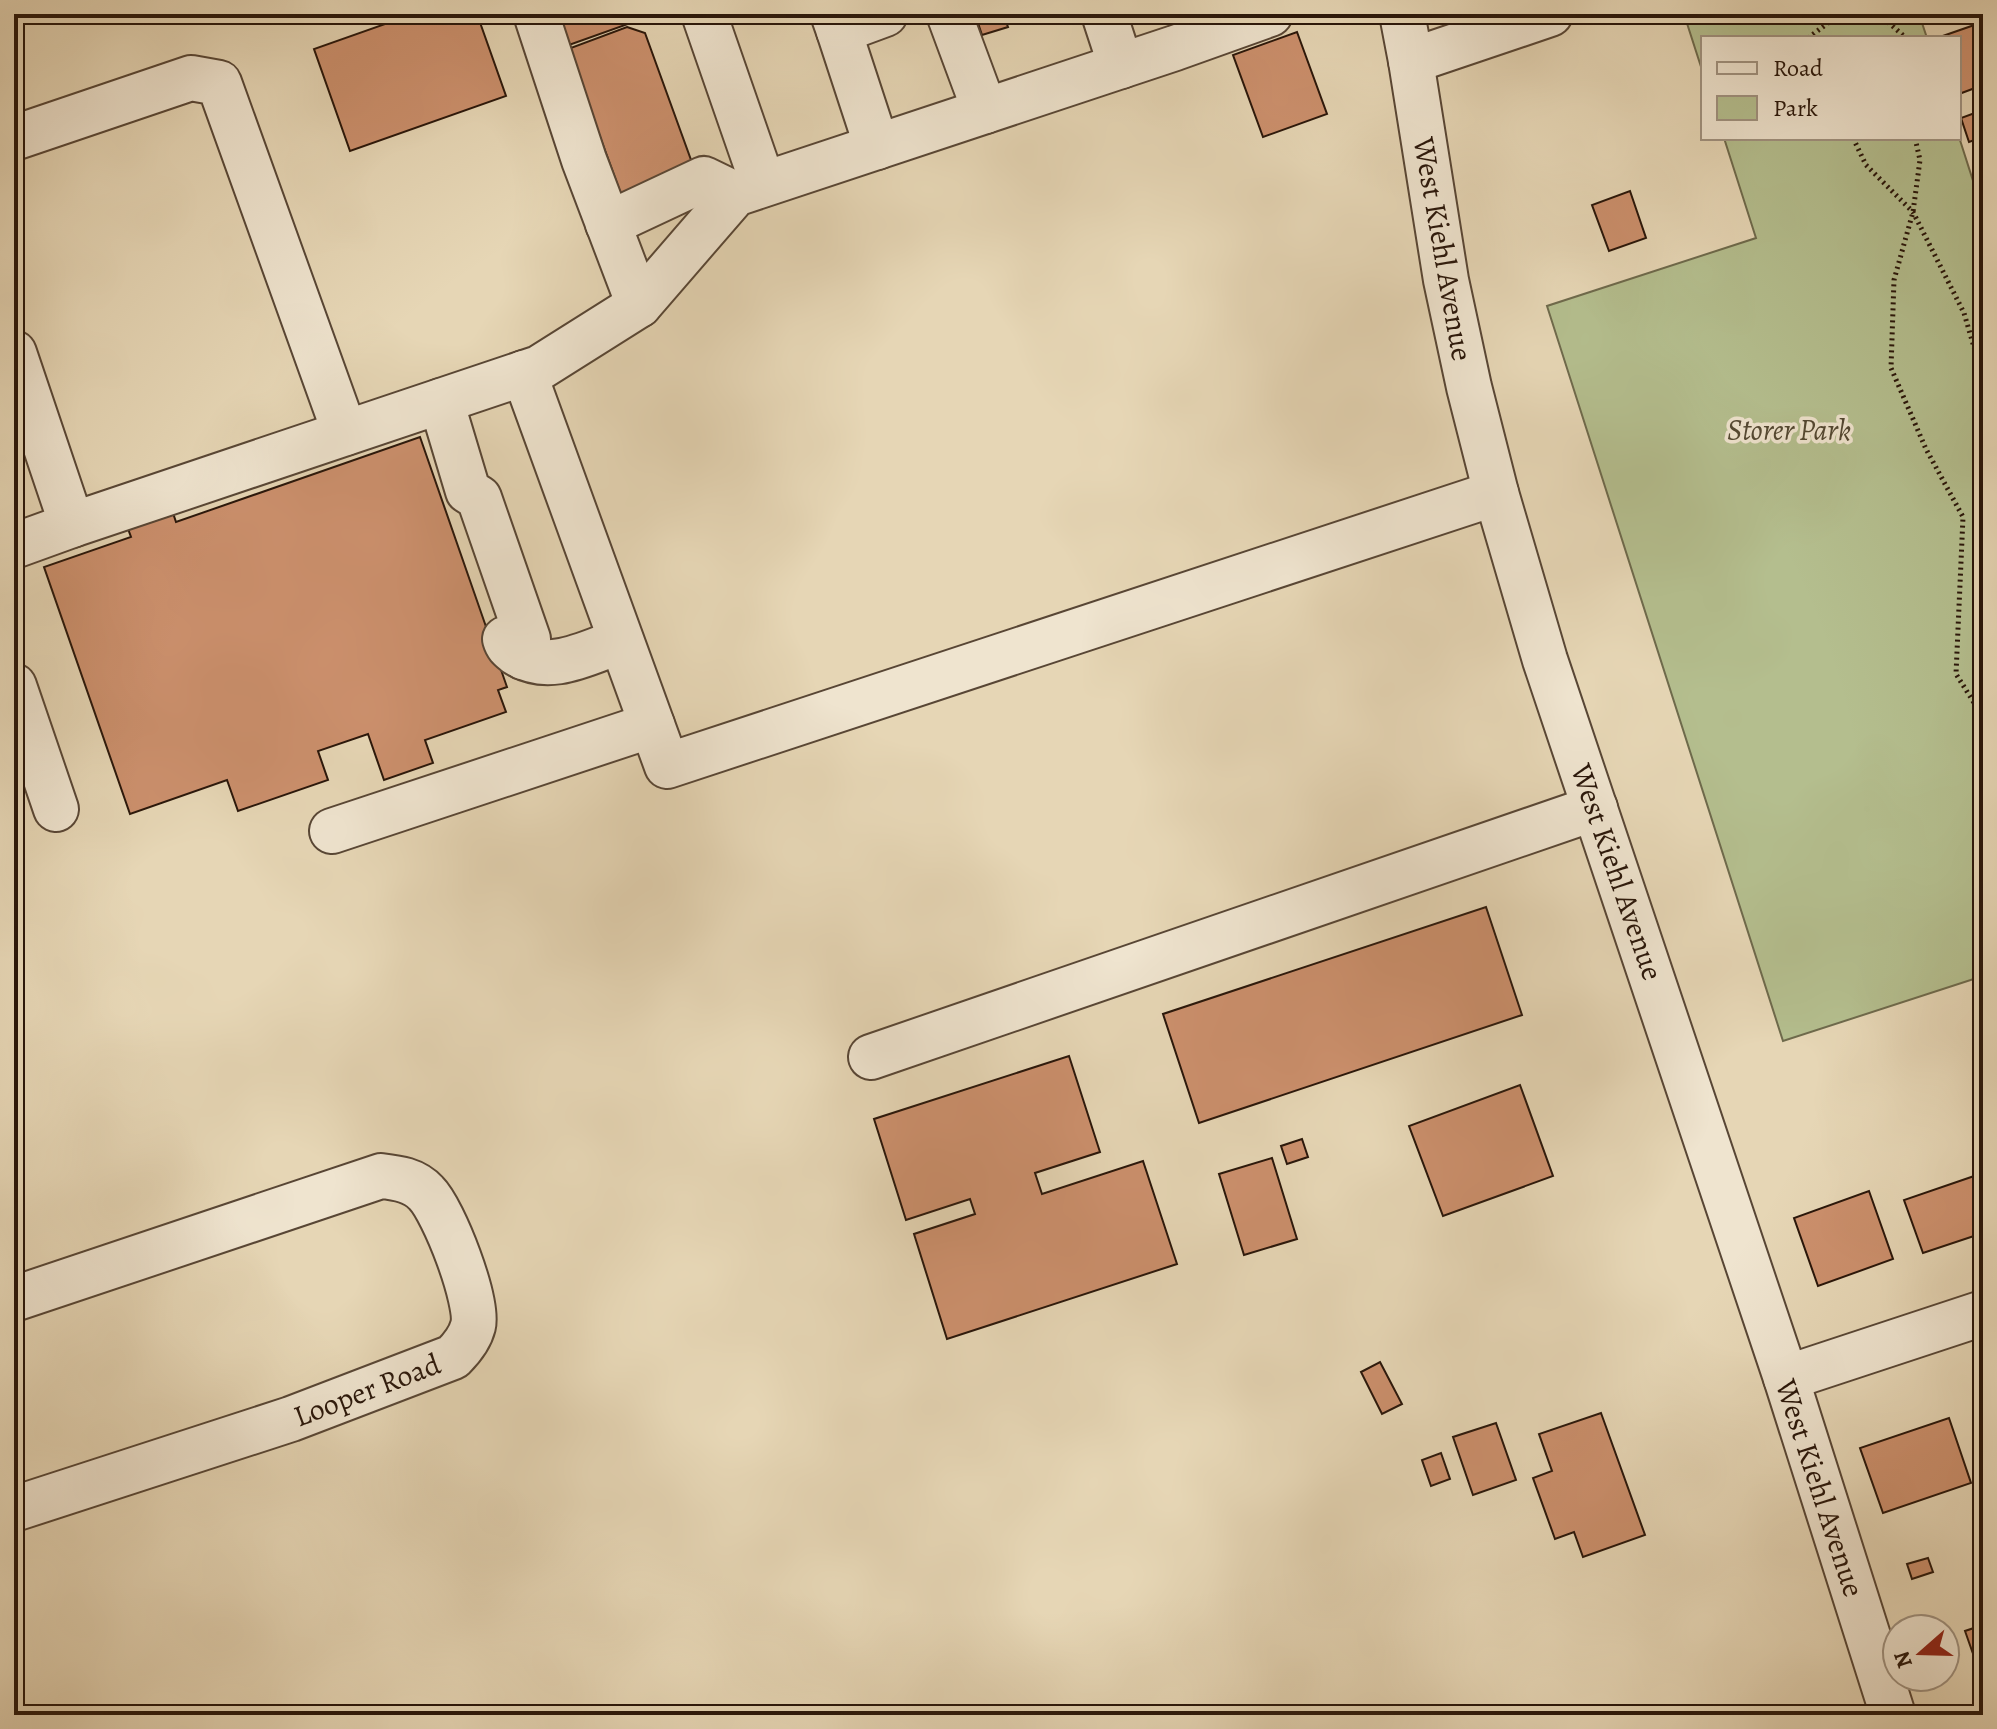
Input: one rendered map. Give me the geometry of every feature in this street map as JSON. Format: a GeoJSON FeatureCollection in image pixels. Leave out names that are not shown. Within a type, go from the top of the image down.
{"type":"FeatureCollection","features":[{"type":"Feature","properties":{"kind":"street"},"geometry":{"type":"LineString","coordinates":[[536,14],[584,160],[639,305]]}},
{"type":"Feature","properties":{"kind":"street"},"geometry":{"type":"LineString","coordinates":[[704,14],[749,189]]}},
{"type":"Feature","properties":{"kind":"street"},"geometry":{"type":"LineString","coordinates":[[877,147],[836,22],[885,14]]}},
{"type":"Feature","properties":{"kind":"street"},"geometry":{"type":"LineString","coordinates":[[949,14],[985,111]]}},
{"type":"Feature","properties":{"kind":"street"},"geometry":{"type":"LineString","coordinates":[[1104,14],[1121,66]]}},
{"type":"Feature","properties":{"kind":"street"},"geometry":{"type":"LineString","coordinates":[[14,546],[539,368],[639,305],[749,189],[1270,14]]}},
{"type":"Feature","properties":{"kind":"street","name":"West Kiehl Avenue"},"geometry":{"type":"LineString","coordinates":[[1402,14],[1446,280],[1496,493],[1545,660],[1786,1378],[1893,1715]]}},
{"type":"Feature","properties":{"kind":"street"},"geometry":{"type":"LineString","coordinates":[[1411,61],[1530,17]]}},
{"type":"Feature","properties":{"kind":"street"},"geometry":{"type":"LineString","coordinates":[[14,138],[191,78],[219,83],[345,433]]}},
{"type":"Feature","properties":{"kind":"street"},"geometry":{"type":"LineString","coordinates":[[608,224],[704,179],[749,189]]}},
{"type":"Feature","properties":{"kind":"street"},"geometry":{"type":"LineString","coordinates":[[14,353],[72,525]]}},
{"type":"Feature","properties":{"kind":"street"},"geometry":{"type":"LineString","coordinates":[[524,373],[667,766],[1496,493]]}},
{"type":"Feature","properties":{"kind":"street"},"geometry":{"type":"LineString","coordinates":[[441,401],[468,491],[479,498],[524,626],[528,639],[523,657]]}},
{"type":"Feature","properties":{"kind":"street"},"geometry":{"type":"LineString","coordinates":[[468,491],[459,507],[507,647],[523,657],[542,663],[559,663],[621,641]]}},
{"type":"Feature","properties":{"kind":"street"},"geometry":{"type":"LineString","coordinates":[[14,686],[56,809]]}},
{"type":"Feature","properties":{"kind":"street"},"geometry":{"type":"LineString","coordinates":[[332,831],[652,725]]}},
{"type":"Feature","properties":{"kind":"street"},"geometry":{"type":"LineString","coordinates":[[871,1057],[1595,808]]}},
{"type":"Feature","properties":{"kind":"street","name":"Looper Road"},"geometry":{"type":"LineString","coordinates":[[14,1299],[381,1176],[404,1179],[415,1185],[425,1191],[439,1209],[458,1255],[474,1310],[473,1325],[464,1346],[453,1357],[291,1419],[14,1509]]}},
{"type":"Feature","properties":{"kind":"street"},"geometry":{"type":"LineString","coordinates":[[1786,1378],[1983,1313]]}},
{"type":"Feature","properties":{"kind":"path"},"geometry":{"type":"LineString","coordinates":[[14,18],[26,14]]}},
{"type":"Feature","properties":{"kind":"path"},"geometry":{"type":"LineString","coordinates":[[1811,36],[1840,14]]}},
{"type":"Feature","properties":{"kind":"path"},"geometry":{"type":"LineString","coordinates":[[1879,14],[1904,36]]}},
{"type":"Feature","properties":{"kind":"path"},"geometry":{"type":"LineString","coordinates":[[1854,140],[1866,165],[1913,212],[1964,313],[1983,378]]}},
{"type":"Feature","properties":{"kind":"path"},"geometry":{"type":"LineString","coordinates":[[1915,140],[1920,160],[1913,212],[1894,280],[1891,368],[1926,449],[1963,517],[1956,674],[1983,717]]}},
{"type":"Feature","properties":{"kind":"green space"},"geometry":{"type":"Polygon","coordinates":[[[1684,14],[1919,14],[1926,36],[1701,36],[1701,67],[1684,14]]]}},
{"type":"Feature","properties":{"kind":"green space","name":"Storer Park"},"geometry":{"type":"Polygon","coordinates":[[[1725,140],[1960,140],[1983,212],[1983,976],[1783,1041],[1547,306],[1756,238],[1725,140]]]}},
{"type":"Feature","properties":{"kind":"building"},"geometry":{"type":"Polygon","coordinates":[[[388,14],[477,14],[506,96],[350,151],[314,49],[391,22],[388,14]]]}},
{"type":"Feature","properties":{"kind":"building"},"geometry":{"type":"Polygon","coordinates":[[[558,14],[624,14],[628,24],[569,45],[558,14]]]}},
{"type":"Feature","properties":{"kind":"building"},"geometry":{"type":"Polygon","coordinates":[[[975,14],[1003,14],[1008,27],[982,35],[975,14]]]}},
{"type":"Feature","properties":{"kind":"building"},"geometry":{"type":"Polygon","coordinates":[[[1983,22],[1983,85],[1961,93],[1961,36],[1943,36],[1983,22]]]}},
{"type":"Feature","properties":{"kind":"building"},"geometry":{"type":"Polygon","coordinates":[[[627,27],[645,33],[695,171],[622,197],[568,49],[627,27]]]}},
{"type":"Feature","properties":{"kind":"building"},"geometry":{"type":"Polygon","coordinates":[[[1297,32],[1327,114],[1263,137],[1233,55],[1297,32]]]}},
{"type":"Feature","properties":{"kind":"building"},"geometry":{"type":"Polygon","coordinates":[[[1983,110],[1983,137],[1969,142],[1961,118],[1983,110]]]}},
{"type":"Feature","properties":{"kind":"building"},"geometry":{"type":"Polygon","coordinates":[[[1630,191],[1646,238],[1609,251],[1592,205],[1630,191]]]}},
{"type":"Feature","properties":{"kind":"building"},"geometry":{"type":"Polygon","coordinates":[[[420,437],[507,687],[498,690],[506,712],[425,740],[433,763],[384,780],[368,734],[318,751],[328,780],[238,811],[227,780],[130,814],[44,567],[131,537],[127,526],[172,510],[176,522],[420,437]]]}},
{"type":"Feature","properties":{"kind":"building"},"geometry":{"type":"Polygon","coordinates":[[[1486,907],[1522,1015],[1199,1123],[1163,1014],[1486,907]]]}},
{"type":"Feature","properties":{"kind":"building"},"geometry":{"type":"Polygon","coordinates":[[[1069,1056],[1100,1152],[1035,1173],[1042,1194],[1143,1161],[1177,1264],[947,1339],[914,1234],[975,1214],[970,1199],[906,1220],[874,1119],[1069,1056]]]}},
{"type":"Feature","properties":{"kind":"building"},"geometry":{"type":"Polygon","coordinates":[[[1520,1085],[1553,1176],[1443,1216],[1409,1126],[1520,1085]]]}},
{"type":"Feature","properties":{"kind":"building"},"geometry":{"type":"Polygon","coordinates":[[[1302,1139],[1308,1157],[1287,1164],[1281,1146],[1302,1139]]]}},
{"type":"Feature","properties":{"kind":"building"},"geometry":{"type":"Polygon","coordinates":[[[1272,1158],[1297,1239],[1244,1255],[1219,1174],[1272,1158]]]}},
{"type":"Feature","properties":{"kind":"building"},"geometry":{"type":"Polygon","coordinates":[[[1983,1173],[1983,1233],[1923,1253],[1904,1200],[1983,1173]]]}},
{"type":"Feature","properties":{"kind":"building"},"geometry":{"type":"Polygon","coordinates":[[[1869,1191],[1893,1259],[1818,1286],[1794,1218],[1869,1191]]]}},
{"type":"Feature","properties":{"kind":"building"},"geometry":{"type":"Polygon","coordinates":[[[1380,1362],[1402,1404],[1382,1414],[1361,1372],[1380,1362]]]}},
{"type":"Feature","properties":{"kind":"building"},"geometry":{"type":"Polygon","coordinates":[[[1601,1413],[1645,1535],[1583,1557],[1574,1532],[1555,1539],[1533,1478],[1552,1471],[1539,1434],[1601,1413]]]}},
{"type":"Feature","properties":{"kind":"building"},"geometry":{"type":"Polygon","coordinates":[[[1949,1418],[1971,1483],[1883,1513],[1860,1448],[1949,1418]]]}},
{"type":"Feature","properties":{"kind":"building"},"geometry":{"type":"Polygon","coordinates":[[[1496,1423],[1516,1480],[1473,1495],[1453,1437],[1496,1423]]]}},
{"type":"Feature","properties":{"kind":"building"},"geometry":{"type":"Polygon","coordinates":[[[1441,1453],[1450,1479],[1431,1486],[1422,1460],[1441,1453]]]}},
{"type":"Feature","properties":{"kind":"building"},"geometry":{"type":"Polygon","coordinates":[[[1928,1558],[1933,1572],[1912,1579],[1907,1564],[1928,1558]]]}},
{"type":"Feature","properties":{"kind":"building"},"geometry":{"type":"Polygon","coordinates":[[[1983,1625],[1983,1666],[1978,1668],[1965,1631],[1983,1625]]]}}]}
